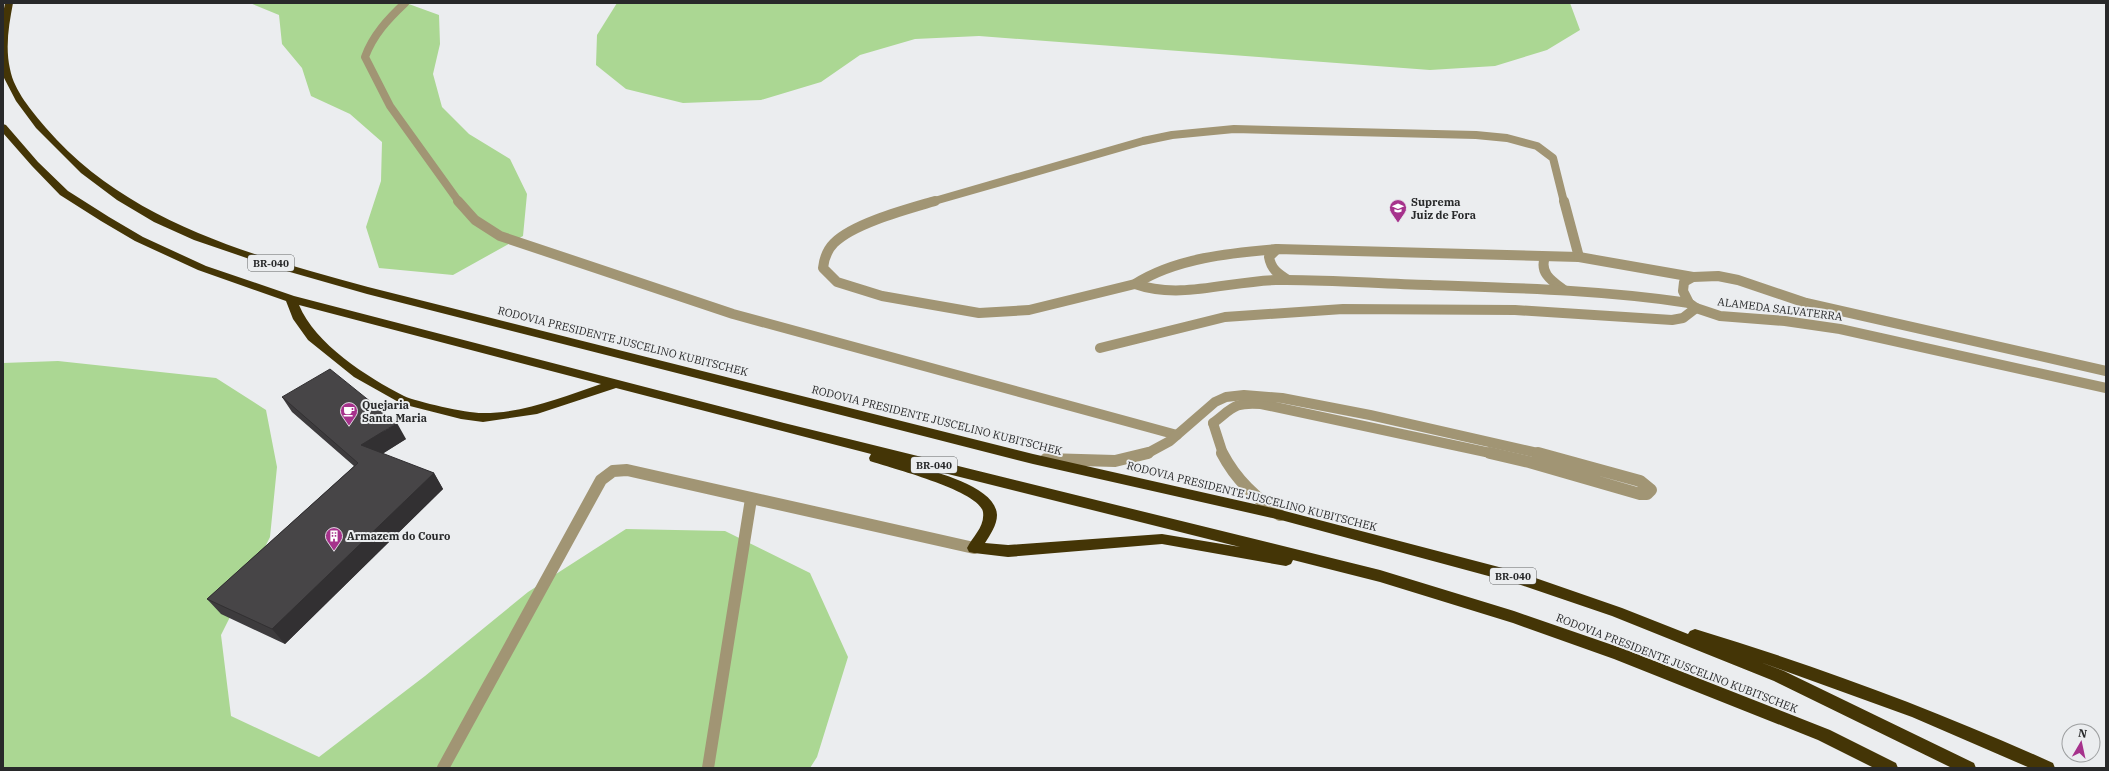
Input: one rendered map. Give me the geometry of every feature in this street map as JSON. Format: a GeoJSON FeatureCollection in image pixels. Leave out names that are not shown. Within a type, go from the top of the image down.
{"type":"FeatureCollection","features":[{"type":"Feature","properties":{"kind":"highway","name":"RODOVIA PRESIDENTE JUSCELINO KUBITSCHEK"},"geometry":{"type":"LineString","coordinates":[[9,3],[4,57],[8,78],[35,122],[61,150],[113,194],[145,214],[182,233],[266,262],[360,288],[1032,459],[1281,515],[1518,578],[1617,612],[1780,676],[1968,768]]}},
{"type":"Feature","properties":{"kind":"highway","name":"RODOVIA PRESIDENTE JUSCELINO KUBITSCHEK"},"geometry":{"type":"LineString","coordinates":[[3,127],[17,144],[64,193],[105,219],[139,239],[202,268],[291,299],[784,428],[1380,576],[1514,617],[1619,654],[1824,735],[1890,768]]}},
{"type":"Feature","properties":{"kind":"highway"},"geometry":{"type":"LineString","coordinates":[[291,299],[299,319],[312,337],[358,374],[402,400],[461,415],[483,418],[511,416],[537,410],[615,384]]}},
{"type":"Feature","properties":{"kind":"highway"},"geometry":{"type":"LineString","coordinates":[[784,428],[947,482],[972,492],[985,502],[989,511],[990,522],[985,534],[974,548]]}},
{"type":"Feature","properties":{"kind":"highway"},"geometry":{"type":"LineString","coordinates":[[974,548],[1008,551],[1162,539],[1380,576]]}},
{"type":"Feature","properties":{"kind":"highway"},"geometry":{"type":"LineString","coordinates":[[1617,612],[1770,657],[1862,690],[1982,737],[2047,768]]}},
{"type":"Feature","properties":{"kind":"street"},"geometry":{"type":"LineString","coordinates":[[405,3],[379,30],[369,43],[365,57],[390,106],[456,200],[475,220],[500,236],[733,314],[1177,435]]}},
{"type":"Feature","properties":{"kind":"street"},"geometry":{"type":"LineString","coordinates":[[1134,284],[1029,310],[979,313],[882,296],[838,282],[823,268],[824,258],[834,243],[852,230],[906,209],[1143,141],[1172,135],[1234,129],[1476,135],[1500,137],[1528,143],[1548,152],[1553,158],[1579,257]]}},
{"type":"Feature","properties":{"kind":"street"},"geometry":{"type":"LineString","coordinates":[[1277,249],[1269,257],[1270,266],[1275,272],[1289,281]]}},
{"type":"Feature","properties":{"kind":"street","name":"ALAMEDA SALVATERRA"},"geometry":{"type":"LineString","coordinates":[[1134,284],[1143,277],[1156,272],[1239,253],[1277,249],[1579,257],[1693,277],[1711,275],[1738,280],[1806,303],[2106,371]]}},
{"type":"Feature","properties":{"kind":"street"},"geometry":{"type":"LineString","coordinates":[[1545,257],[1541,264],[1542,271],[1564,290]]}},
{"type":"Feature","properties":{"kind":"street"},"geometry":{"type":"LineString","coordinates":[[1100,348],[1224,316],[1343,309],[1515,310],[1672,320],[1683,318],[1693,306],[1683,291],[1682,286],[1684,282],[1693,277]]}},
{"type":"Feature","properties":{"kind":"street","name":"ALAMEDA SALVATERRA"},"geometry":{"type":"LineString","coordinates":[[1134,284],[1149,289],[1169,290],[1275,280],[1564,290],[1635,295],[1693,306],[1720,316],[1785,321],[1840,328],[2106,388]]}},
{"type":"Feature","properties":{"kind":"street"},"geometry":{"type":"LineString","coordinates":[[1032,459],[1115,461],[1131,459],[1156,450],[1195,420],[1208,406],[1223,398],[1242,395],[1275,398],[1396,420],[1499,443],[1640,481],[1651,490],[1648,494],[1640,494],[1529,462],[1280,407],[1241,404],[1230,408],[1213,423]]}},
{"type":"Feature","properties":{"kind":"street"},"geometry":{"type":"LineString","coordinates":[[1195,420],[1213,423]]}},
{"type":"Feature","properties":{"kind":"street"},"geometry":{"type":"LineString","coordinates":[[1213,423],[1216,440],[1237,479],[1256,498],[1281,515]]}},
{"type":"Feature","properties":{"kind":"street"},"geometry":{"type":"LineString","coordinates":[[443,768],[604,477],[613,471],[627,470],[974,548]]}},
{"type":"Feature","properties":{"kind":"street"},"geometry":{"type":"LineString","coordinates":[[708,768],[751,499]]}},
{"type":"Feature","properties":{"kind":"green space"},"geometry":{"type":"Polygon","coordinates":[[[250,3],[406,3],[439,15],[440,44],[433,74],[442,107],[469,134],[510,159],[527,194],[523,236],[453,275],[379,268],[366,227],[381,181],[382,142],[350,114],[311,96],[302,68],[282,44],[279,15],[250,3]]]}},
{"type":"Feature","properties":{"kind":"green space"},"geometry":{"type":"Polygon","coordinates":[[[617,3],[1570,3],[1580,30],[1547,50],[1495,66],[1430,70],[979,36],[915,39],[860,55],[821,82],[761,100],[683,103],[626,89],[596,65],[597,35],[617,3]]]}},
{"type":"Feature","properties":{"kind":"green space"},"geometry":{"type":"Polygon","coordinates":[[[58,361],[216,378],[266,410],[277,467],[270,537],[221,635],[231,716],[319,757],[425,676],[528,592],[626,529],[725,531],[810,573],[848,657],[817,757],[810,768],[3,768],[3,363],[58,361]]]}},
{"type":"Feature","properties":{"kind":"building"},"geometry":{"type":"Polygon","coordinates":[[[330,369],[397,423],[361,445],[434,473],[272,629],[207,599],[358,463],[282,397],[330,369]]]}},
{"type":"Feature","properties":{"kind":"place","name":"Suprema Juiz de Fora"},"geometry":{"type":"Point","coordinates":[1398,223]}},
{"type":"Feature","properties":{"kind":"place","name":"Quejaria Santa Maria"},"geometry":{"type":"Point","coordinates":[349,426]}},
{"type":"Feature","properties":{"kind":"place","name":"Armazem do Couro"},"geometry":{"type":"Point","coordinates":[334,551]}}]}
